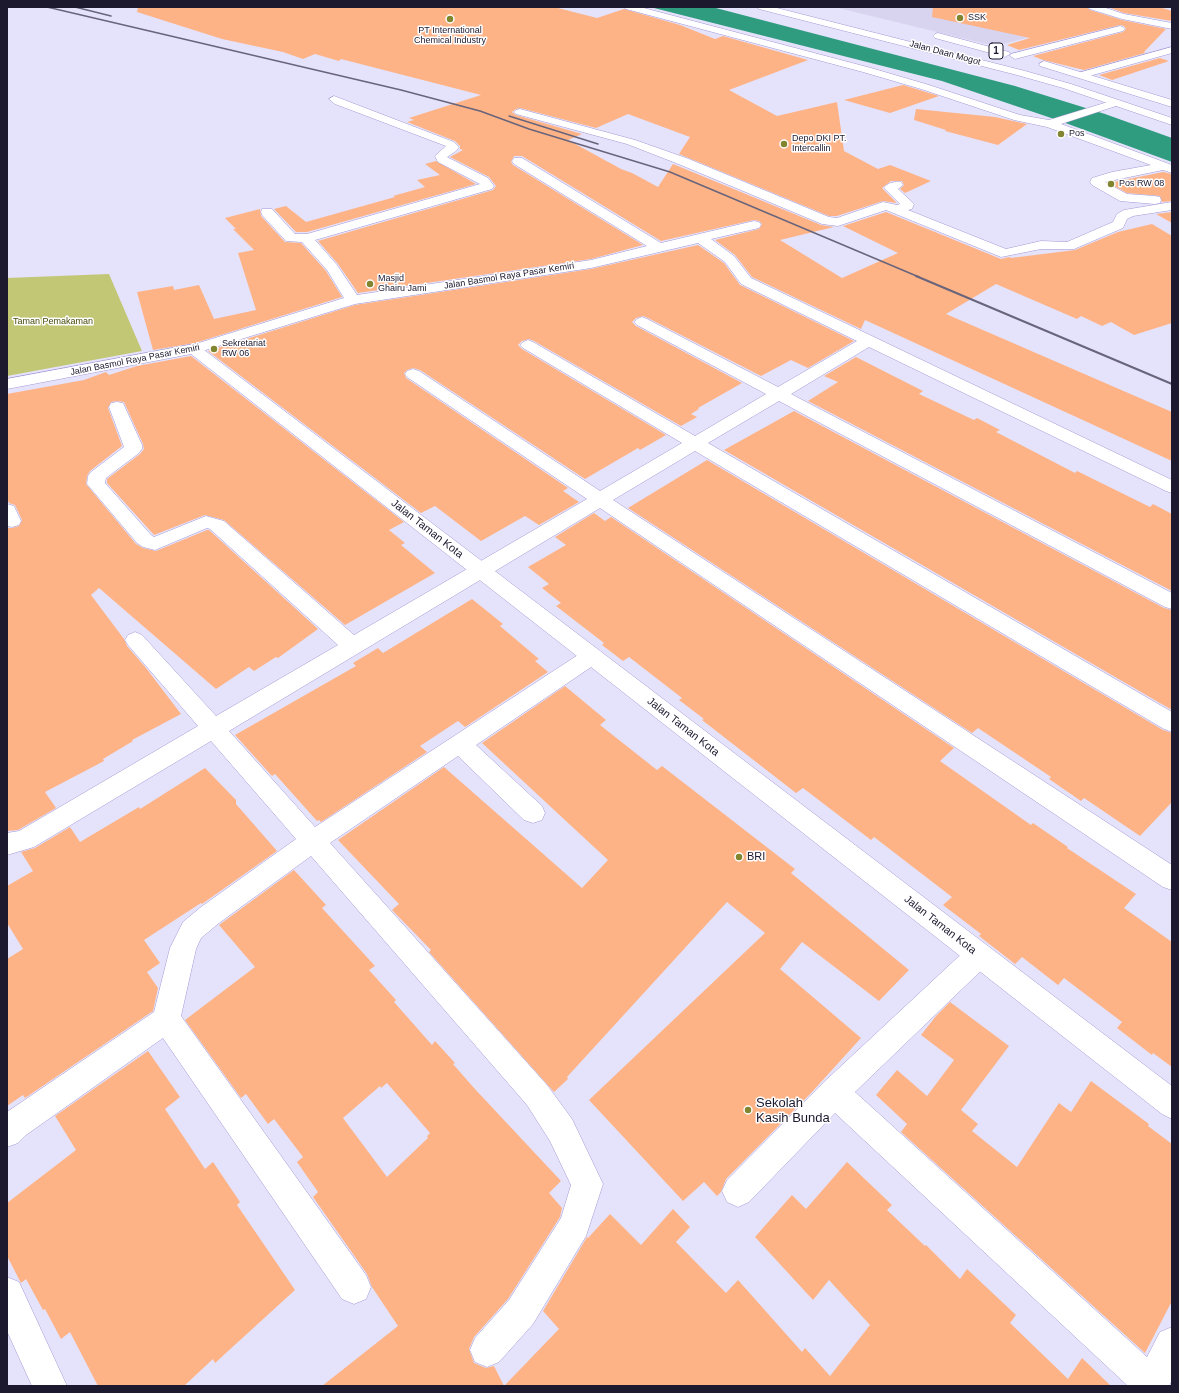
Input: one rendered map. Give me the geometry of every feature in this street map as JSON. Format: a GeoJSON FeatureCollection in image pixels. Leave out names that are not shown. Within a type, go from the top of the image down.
{"type":"FeatureCollection","features":[{"type":"Feature","properties":{"kind":"main road"},"geometry":{"type":"LineString","coordinates":[[630,7],[867,70],[1018,118],[1053,123],[1168,168]]}},
{"type":"Feature","properties":{"kind":"main road","name":"Jalan Daan Mogot"},"geometry":{"type":"LineString","coordinates":[[762,7],[1021,73],[1067,86],[1110,104],[1172,122]]}},
{"type":"Feature","properties":{"kind":"main road"},"geometry":{"type":"LineString","coordinates":[[1093,7],[1122,16],[1172,26]]}},
{"type":"Feature","properties":{"kind":"main road"},"geometry":{"type":"LineString","coordinates":[[1016,56],[1120,29]]}},
{"type":"Feature","properties":{"kind":"main road","name":"Jalan Daan Mogot"},"geometry":{"type":"LineString","coordinates":[[926,33],[1082,74],[1172,104]]}},
{"type":"Feature","properties":{"kind":"main road"},"geometry":{"type":"LineString","coordinates":[[1102,34],[1116,39]]}},
{"type":"Feature","properties":{"kind":"main road"},"geometry":{"type":"LineString","coordinates":[[1082,74],[1158,53],[1171,44]]}},
{"type":"Feature","properties":{"kind":"main road"},"geometry":{"type":"LineString","coordinates":[[1144,48],[1158,53]]}},
{"type":"Feature","properties":{"kind":"main road"},"geometry":{"type":"LineString","coordinates":[[267,212],[291,238],[308,238],[488,186],[484,181],[442,159],[441,156],[452,149],[453,147],[450,144],[334,99]]}},
{"type":"Feature","properties":{"kind":"main road"},"geometry":{"type":"LineString","coordinates":[[1053,123],[1110,104]]}},
{"type":"Feature","properties":{"kind":"main road"},"geometry":{"type":"LineString","coordinates":[[520,112],[638,144],[692,164],[827,221],[838,222],[883,206],[891,206],[998,253],[1006,254],[1041,244],[1068,246],[1118,225],[1122,217],[1129,213],[1172,206]]}},
{"type":"Feature","properties":{"kind":"main road"},"geometry":{"type":"LineString","coordinates":[[518,161],[659,248]]}},
{"type":"Feature","properties":{"kind":"main road"},"geometry":{"type":"LineString","coordinates":[[1168,168],[1109,176],[1096,182],[1124,198],[1172,202]]}},
{"type":"Feature","properties":{"kind":"main road"},"geometry":{"type":"LineString","coordinates":[[897,185],[890,188],[908,204],[907,206],[898,210]]}},
{"type":"Feature","properties":{"kind":"main road","name":"Jalan Basmol Raya Pasar Kemiri"},"geometry":{"type":"LineString","coordinates":[[7,384],[194,349],[353,300],[591,264],[754,225]]}},
{"type":"Feature","properties":{"kind":"main road"},"geometry":{"type":"LineString","coordinates":[[308,238],[308,240],[332,268],[353,300]]}},
{"type":"Feature","properties":{"kind":"main road"},"geometry":{"type":"LineString","coordinates":[[700,238],[733,262],[740,276],[746,281],[1172,487]]}},
{"type":"Feature","properties":{"kind":"main road"},"geometry":{"type":"LineString","coordinates":[[642,322],[1172,602]]}},
{"type":"Feature","properties":{"kind":"main road"},"geometry":{"type":"LineString","coordinates":[[7,844],[25,840],[868,341]]}},
{"type":"Feature","properties":{"kind":"main road"},"geometry":{"type":"LineString","coordinates":[[528,345],[1172,723]]}},
{"type":"Feature","properties":{"kind":"main road","name":"Jalan Taman Kota"},"geometry":{"type":"LineString","coordinates":[[194,349],[1172,1104]]}},
{"type":"Feature","properties":{"kind":"main road"},"geometry":{"type":"LineString","coordinates":[[413,374],[601,499],[633,522],[1171,876]]}},
{"type":"Feature","properties":{"kind":"main road"},"geometry":{"type":"LineString","coordinates":[[117,406],[133,449],[97,476],[95,480],[96,484],[144,539],[150,544],[155,544],[206,522],[217,525],[353,646]]}},
{"type":"Feature","properties":{"kind":"main road"},"geometry":{"type":"LineString","coordinates":[[135,640],[536,1094],[561,1130],[587,1184],[575,1225],[521,1312],[487,1350]]}},
{"type":"Feature","properties":{"kind":"main road"},"geometry":{"type":"LineString","coordinates":[[7,1132],[15,1124],[166,1020],[183,948],[192,930],[210,914],[313,841],[592,656]]}},
{"type":"Feature","properties":{"kind":"main road"},"geometry":{"type":"LineString","coordinates":[[460,744],[533,812]]}},
{"type":"Feature","properties":{"kind":"main road"},"geometry":{"type":"LineString","coordinates":[[738,1190],[834,1092],[980,955]]}},
{"type":"Feature","properties":{"kind":"main road"},"geometry":{"type":"LineString","coordinates":[[166,1020],[354,1287]]}},
{"type":"Feature","properties":{"kind":"main road"},"geometry":{"type":"LineString","coordinates":[[834,1092],[1150,1385],[1172,1344]]}},
{"type":"Feature","properties":{"kind":"main road"},"geometry":{"type":"LineString","coordinates":[[7,1294],[50,1386]]}},
{"type":"Feature","properties":{"kind":"shaded area"},"geometry":{"type":"Polygon","coordinates":[[[650,7],[712,7],[1015,86],[1105,114],[1172,138],[1172,162],[1060,121],[942,81],[650,7]]]}},
{"type":"Feature","properties":{"kind":"shaded area"},"geometry":{"type":"Polygon","coordinates":[[[834,7],[1058,7],[1096,20],[995,46],[834,7]]]}},
{"type":"Feature","properties":{"kind":"green space","name":"Taman Pemakaman"},"geometry":{"type":"Polygon","coordinates":[[[109,274],[142,351],[7,376],[7,278],[109,274]]]}},
{"type":"Feature","properties":{"kind":"building"},"geometry":{"type":"Polygon","coordinates":[[[138,7],[554,7],[597,18],[624,9],[680,25],[715,39],[723,36],[808,60],[729,90],[777,116],[837,102],[844,151],[878,169],[890,165],[931,181],[905,193],[900,189],[904,185],[902,181],[891,181],[882,188],[897,203],[883,201],[837,216],[829,216],[679,154],[690,137],[628,114],[596,128],[520,108],[512,112],[516,115],[582,134],[568,140],[658,187],[673,164],[821,225],[834,227],[780,240],[842,278],[898,253],[843,226],[886,212],[1001,259],[1075,250],[1118,232],[1152,224],[1172,236],[1172,323],[1134,335],[1111,322],[1102,326],[1081,316],[1077,319],[996,284],[946,314],[1172,412],[1172,461],[865,320],[861,329],[752,277],[735,255],[715,240],[759,229],[762,224],[759,221],[754,220],[661,241],[522,156],[514,156],[511,162],[513,165],[643,245],[591,259],[358,293],[338,264],[318,241],[493,190],[496,186],[489,177],[450,157],[463,150],[460,149],[460,146],[455,141],[407,122],[414,120],[409,118],[481,95],[341,59],[339,61],[315,54],[303,59],[283,52],[222,39],[137,12],[138,7]]]}},
{"type":"Feature","properties":{"kind":"building"},"geometry":{"type":"Polygon","coordinates":[[[933,7],[1086,7],[1090,10],[1122,20],[1166,29],[1144,52],[1145,53],[1084,70],[1043,60],[1033,56],[1123,32],[1126,29],[1124,26],[1120,25],[1019,50],[1007,45],[1030,38],[932,17],[933,7]]]}},
{"type":"Feature","properties":{"kind":"building"},"geometry":{"type":"Polygon","coordinates":[[[1108,7],[1159,7],[1172,11],[1172,21],[1124,13],[1108,7]]]}},
{"type":"Feature","properties":{"kind":"building"},"geometry":{"type":"Polygon","coordinates":[[[1160,58],[1169,61],[1112,80],[1099,75],[1160,58]]]}},
{"type":"Feature","properties":{"kind":"building"},"geometry":{"type":"Polygon","coordinates":[[[903,85],[939,96],[890,113],[844,100],[903,85]]]}},
{"type":"Feature","properties":{"kind":"building"},"geometry":{"type":"Polygon","coordinates":[[[916,109],[995,117],[1027,124],[998,145],[945,131],[946,130],[914,120],[916,109]]]}},
{"type":"Feature","properties":{"kind":"building"},"geometry":{"type":"Polygon","coordinates":[[[436,161],[476,184],[307,232],[296,232],[274,209],[286,206],[306,222],[395,197],[393,196],[425,187],[417,180],[440,175],[425,164],[436,161]]]}},
{"type":"Feature","properties":{"kind":"building"},"geometry":{"type":"Polygon","coordinates":[[[1163,172],[1172,174],[1172,201],[1162,202],[1160,196],[1127,193],[1109,183],[1163,172]]]}},
{"type":"Feature","properties":{"kind":"building"},"geometry":{"type":"Polygon","coordinates":[[[260,209],[261,216],[285,242],[301,243],[326,271],[342,297],[195,343],[153,350],[137,292],[173,286],[174,290],[199,285],[214,319],[256,310],[238,253],[254,250],[233,229],[236,229],[225,218],[260,209]]]}},
{"type":"Feature","properties":{"kind":"building"},"geometry":{"type":"Polygon","coordinates":[[[1172,212],[1172,223],[1156,214],[1172,212]]]}},
{"type":"Feature","properties":{"kind":"building"},"geometry":{"type":"Polygon","coordinates":[[[698,245],[724,263],[740,285],[854,341],[808,368],[791,360],[761,376],[648,318],[643,316],[636,318],[632,322],[636,326],[742,383],[698,408],[699,409],[691,414],[697,417],[681,426],[534,341],[529,339],[522,341],[518,345],[522,349],[666,435],[640,450],[638,448],[585,479],[420,370],[413,368],[407,370],[404,373],[406,378],[568,488],[563,491],[579,502],[539,525],[525,516],[481,541],[435,506],[421,513],[208,351],[355,305],[591,269],[698,245]]]}},
{"type":"Feature","properties":{"kind":"building"},"geometry":{"type":"Polygon","coordinates":[[[191,356],[404,522],[389,530],[405,543],[401,545],[435,573],[345,625],[224,520],[205,515],[154,535],[107,483],[107,479],[140,454],[144,449],[124,402],[111,402],[108,408],[122,446],[90,471],[87,476],[86,484],[136,544],[143,548],[156,551],[209,530],[318,629],[278,658],[276,657],[254,671],[249,667],[216,689],[99,588],[91,595],[124,639],[127,646],[181,714],[132,740],[133,741],[103,759],[104,761],[45,792],[56,808],[18,830],[7,831],[7,528],[19,526],[22,520],[15,505],[9,503],[7,498],[7,394],[84,380],[106,372],[109,375],[137,366],[191,356]]]}},
{"type":"Feature","properties":{"kind":"building"},"geometry":{"type":"Polygon","coordinates":[[[856,357],[923,391],[919,394],[974,420],[977,418],[1000,430],[996,432],[1075,473],[1077,471],[1150,507],[1153,504],[1172,514],[1172,591],[808,401],[838,382],[824,376],[856,357]]]}},
{"type":"Feature","properties":{"kind":"building"},"geometry":{"type":"Polygon","coordinates":[[[794,411],[1164,608],[1172,610],[1172,710],[724,450],[794,411]]]}},
{"type":"Feature","properties":{"kind":"building"},"geometry":{"type":"Polygon","coordinates":[[[707,460],[1163,730],[1172,733],[1172,802],[1140,836],[1084,798],[1081,801],[1049,779],[1051,777],[978,728],[972,733],[628,508],[707,460]]]}},
{"type":"Feature","properties":{"kind":"building"},"geometry":{"type":"Polygon","coordinates":[[[594,513],[605,521],[611,517],[954,748],[940,761],[1031,825],[1033,823],[1068,847],[1067,848],[1136,894],[1124,908],[1172,942],[1172,1067],[1153,1053],[1152,1055],[1117,1028],[1122,1022],[1064,978],[1058,985],[1022,957],[1015,964],[979,936],[981,934],[943,905],[952,897],[874,837],[871,840],[803,788],[796,793],[702,720],[704,719],[679,700],[682,698],[629,657],[623,661],[602,645],[604,643],[556,606],[561,603],[542,588],[549,584],[528,567],[566,545],[555,537],[594,513]]]}},
{"type":"Feature","properties":{"kind":"building"},"geometry":{"type":"Polygon","coordinates":[[[472,599],[503,624],[500,626],[539,659],[535,661],[548,672],[465,727],[458,721],[420,746],[427,752],[321,822],[319,820],[317,821],[275,774],[272,776],[235,735],[356,666],[353,663],[378,648],[383,653],[472,599]]]}},
{"type":"Feature","properties":{"kind":"building"},"geometry":{"type":"Polygon","coordinates":[[[565,686],[606,720],[600,725],[657,770],[662,766],[795,869],[791,873],[909,970],[879,1001],[802,942],[780,969],[861,1038],[811,1093],[726,1179],[721,1192],[717,1196],[704,1182],[683,1201],[589,1100],[765,933],[727,902],[567,1077],[568,1079],[554,1092],[429,952],[431,950],[392,910],[399,904],[338,840],[444,767],[582,888],[608,860],[482,743],[565,686]]]}},
{"type":"Feature","properties":{"kind":"building"},"geometry":{"type":"Polygon","coordinates":[[[205,768],[236,800],[236,804],[277,851],[202,904],[201,903],[144,940],[160,963],[147,972],[158,988],[153,1011],[25,1098],[23,1095],[7,1106],[7,959],[23,949],[7,923],[7,886],[33,871],[21,852],[35,848],[70,827],[80,842],[139,807],[140,809],[205,768]]]}},
{"type":"Feature","properties":{"kind":"building"},"geometry":{"type":"Polygon","coordinates":[[[294,870],[326,905],[322,908],[375,966],[369,970],[396,1000],[394,1002],[432,1045],[435,1041],[455,1063],[453,1064],[474,1088],[561,1181],[549,1193],[562,1208],[560,1217],[508,1299],[474,1337],[469,1349],[474,1363],[486,1368],[494,1366],[504,1386],[322,1386],[398,1326],[372,1287],[367,1274],[313,1197],[318,1192],[297,1162],[303,1157],[274,1119],[268,1124],[246,1094],[241,1098],[185,1020],[255,967],[219,925],[294,870]],[[387,1083],[381,1088],[380,1086],[343,1118],[387,1177],[428,1138],[427,1136],[430,1133],[387,1083]]]}},
{"type":"Feature","properties":{"kind":"building"},"geometry":{"type":"Polygon","coordinates":[[[950,1002],[1009,1046],[961,1110],[978,1124],[972,1131],[1017,1167],[1059,1103],[1071,1112],[1091,1081],[1149,1124],[1148,1126],[1172,1144],[1172,1301],[1145,1353],[901,1132],[907,1124],[876,1095],[897,1070],[927,1096],[954,1060],[921,1035],[936,1016],[950,1002]]]}},
{"type":"Feature","properties":{"kind":"building"},"geometry":{"type":"Polygon","coordinates":[[[148,1051],[180,1097],[165,1109],[205,1169],[213,1162],[240,1202],[237,1205],[295,1290],[215,1363],[213,1359],[184,1386],[98,1386],[70,1332],[61,1339],[45,1309],[43,1310],[26,1279],[21,1283],[7,1256],[7,1203],[76,1150],[55,1116],[148,1051]]]}},
{"type":"Feature","properties":{"kind":"building"},"geometry":{"type":"Polygon","coordinates":[[[847,1162],[892,1205],[887,1210],[925,1246],[926,1245],[960,1279],[967,1269],[1016,1315],[1010,1323],[1068,1379],[1082,1358],[1111,1386],[504,1386],[559,1329],[543,1311],[587,1237],[588,1238],[610,1214],[641,1245],[673,1209],[690,1227],[676,1242],[726,1293],[738,1280],[802,1352],[805,1348],[830,1376],[870,1325],[829,1280],[813,1300],[755,1237],[792,1195],[806,1209],[847,1162]]]}},
{"type":"Feature","properties":{"kind":"railway"},"geometry":{"type":"LineString","coordinates":[[47,7],[401,90],[480,111],[529,129],[670,172],[919,277]]}},
{"type":"Feature","properties":{"kind":"railway"},"geometry":{"type":"LineString","coordinates":[[75,7],[111,16]]}},
{"type":"Feature","properties":{"kind":"railway"},"geometry":{"type":"LineString","coordinates":[[509,116],[598,144]]}},
{"type":"Feature","properties":{"kind":"railway"},"geometry":{"type":"LineString","coordinates":[[916,276],[1172,384]]}},
{"type":"Feature","properties":{"kind":"place","name":"SSK"},"geometry":{"type":"Point","coordinates":[960,18]}},
{"type":"Feature","properties":{"kind":"place","name":"PT International Chemical Industry"},"geometry":{"type":"Point","coordinates":[450,19]}},
{"type":"Feature","properties":{"kind":"place","name":"Pos"},"geometry":{"type":"Point","coordinates":[1061,134]}},
{"type":"Feature","properties":{"kind":"place","name":"Depo DKI PT. Intercallin"},"geometry":{"type":"Point","coordinates":[784,144]}},
{"type":"Feature","properties":{"kind":"place","name":"Pos RW 08"},"geometry":{"type":"Point","coordinates":[1111,184]}},
{"type":"Feature","properties":{"kind":"place","name":"Masjid Ghairu Jami"},"geometry":{"type":"Point","coordinates":[370,284]}},
{"type":"Feature","properties":{"kind":"place","name":"Sekretariat RW 06"},"geometry":{"type":"Point","coordinates":[214,349]}},
{"type":"Feature","properties":{"kind":"place","name":"BRI"},"geometry":{"type":"Point","coordinates":[739,857]}},
{"type":"Feature","properties":{"kind":"place","name":"Sekolah Kasih Bunda"},"geometry":{"type":"Point","coordinates":[748,1110]}}]}
